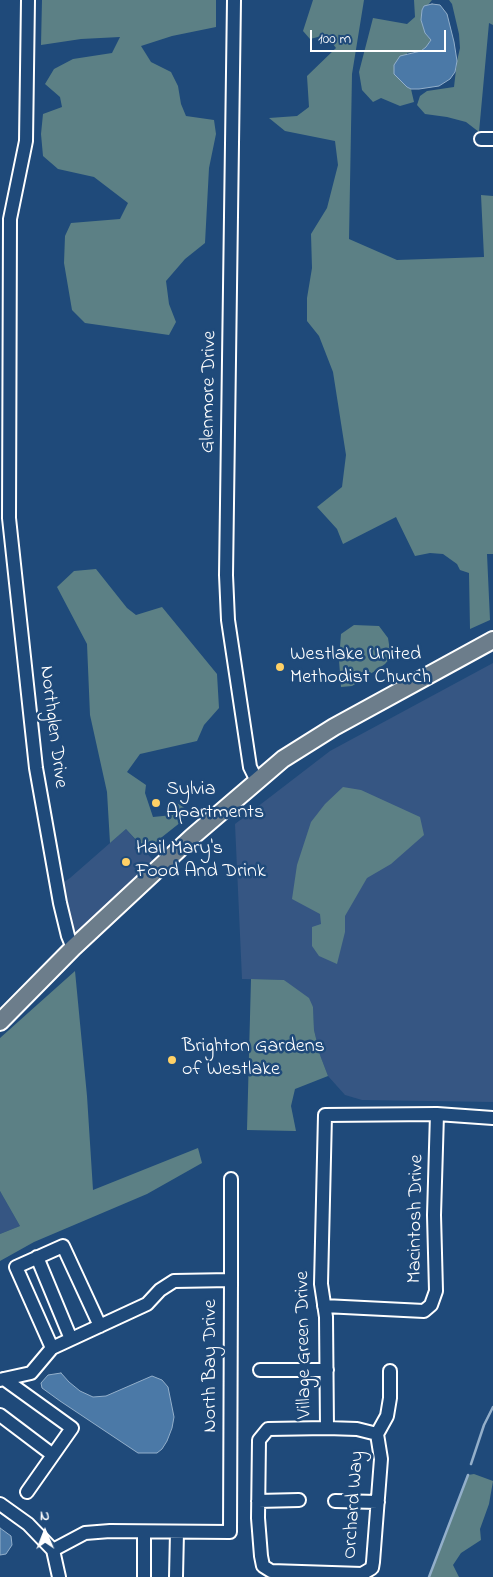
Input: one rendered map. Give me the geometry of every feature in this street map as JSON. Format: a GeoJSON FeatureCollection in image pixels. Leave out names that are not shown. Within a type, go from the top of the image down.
{"type":"FeatureCollection","features":[{"type":"Feature","properties":{"kind":"main road"},"geometry":{"type":"LineString","coordinates":[[0,1022],[73,948],[192,837],[283,759],[323,734],[493,640]]}},
{"type":"Feature","properties":{"kind":"street","name":"Northglen Drive"},"geometry":{"type":"LineString","coordinates":[[28,0],[26,141],[10,219],[9,518],[36,768],[60,903],[73,948]]}},
{"type":"Feature","properties":{"kind":"street","name":"Glenmore Drive"},"geometry":{"type":"LineString","coordinates":[[234,0],[226,575],[228,620],[250,767],[257,781]]}},
{"type":"Feature","properties":{"kind":"street","name":"Village Green Drive"},"geometry":{"type":"LineString","coordinates":[[270,1571],[263,1566],[261,1556],[258,1518],[259,1440],[268,1429],[327,1428],[326,1317],[321,1284],[326,1115],[437,1114]]}},
{"type":"Feature","properties":{"kind":"street"},"geometry":{"type":"LineString","coordinates":[[437,1114],[493,1118]]}},
{"type":"Feature","properties":{"kind":"street","name":"Macintosh Drive"},"geometry":{"type":"LineString","coordinates":[[324,1306],[424,1311],[431,1305],[436,1291],[434,1216],[437,1114]]}},
{"type":"Feature","properties":{"kind":"street"},"geometry":{"type":"LineString","coordinates":[[231,1179],[231,1280]]}},
{"type":"Feature","properties":{"kind":"street"},"geometry":{"type":"LineString","coordinates":[[52,1348],[16,1267],[37,1257],[63,1246],[100,1326]]}},
{"type":"Feature","properties":{"kind":"street"},"geometry":{"type":"LineString","coordinates":[[37,1257],[72,1339]]}},
{"type":"Feature","properties":{"kind":"street","name":"North Bay Drive"},"geometry":{"type":"LineString","coordinates":[[2,1380],[31,1373],[52,1348],[147,1304],[160,1290],[174,1281],[231,1280],[230,1532],[177,1532]]}},
{"type":"Feature","properties":{"kind":"street"},"geometry":{"type":"LineString","coordinates":[[260,1370],[327,1370]]}},
{"type":"Feature","properties":{"kind":"street","name":"Orchard Way"},"geometry":{"type":"LineString","coordinates":[[270,1571],[362,1574],[372,1568],[380,1460],[377,1434],[387,1416],[390,1398],[390,1371]]}},
{"type":"Feature","properties":{"kind":"street"},"geometry":{"type":"LineString","coordinates":[[2,1380],[72,1428],[27,1492]]}},
{"type":"Feature","properties":{"kind":"street"},"geometry":{"type":"LineString","coordinates":[[0,1415],[53,1455]]}},
{"type":"Feature","properties":{"kind":"street","name":"Orchard Way"},"geometry":{"type":"LineString","coordinates":[[327,1428],[357,1429],[377,1434]]}},
{"type":"Feature","properties":{"kind":"street"},"geometry":{"type":"LineString","coordinates":[[258,1501],[300,1500]]}},
{"type":"Feature","properties":{"kind":"street"},"geometry":{"type":"LineString","coordinates":[[335,1501],[378,1502]]}},
{"type":"Feature","properties":{"kind":"street"},"geometry":{"type":"LineString","coordinates":[[0,1504],[28,1524],[53,1550],[59,1577]]}},
{"type":"Feature","properties":{"kind":"street"},"geometry":{"type":"LineString","coordinates":[[144,1532],[144,1577]]}},
{"type":"Feature","properties":{"kind":"street"},"geometry":{"type":"LineString","coordinates":[[53,1550],[85,1533],[177,1532],[176,1577]]}},
{"type":"Feature","properties":{"kind":"shaded area"},"geometry":{"type":"Polygon","coordinates":[[[440,5],[447,14],[457,61],[455,72],[450,79],[439,86],[411,89],[394,74],[394,65],[400,56],[421,51],[431,40],[425,33],[421,20],[424,6],[440,5]]]}},
{"type":"Feature","properties":{"kind":"shaded area"},"geometry":{"type":"Polygon","coordinates":[[[493,663],[493,1102],[362,1100],[345,1095],[328,1076],[320,1055],[314,1030],[313,1007],[284,980],[242,979],[235,824],[330,751],[493,663]]]}},
{"type":"Feature","properties":{"kind":"shaded area"},"geometry":{"type":"Polygon","coordinates":[[[126,829],[157,865],[70,948],[52,890],[70,878],[126,829]]]}},
{"type":"Feature","properties":{"kind":"shaded area"},"geometry":{"type":"Polygon","coordinates":[[[0,1191],[20,1226],[0,1234],[0,1191]]]}},
{"type":"Feature","properties":{"kind":"shaded area"},"geometry":{"type":"Polygon","coordinates":[[[61,1373],[80,1391],[93,1397],[106,1396],[152,1376],[162,1380],[168,1387],[174,1417],[172,1428],[162,1449],[157,1453],[138,1453],[42,1388],[41,1383],[48,1375],[61,1373]]]}},
{"type":"Feature","properties":{"kind":"shaded area"},"geometry":{"type":"Polygon","coordinates":[[[0,1528],[11,1536],[12,1545],[6,1554],[0,1555],[0,1528]]]}},
{"type":"Feature","properties":{"kind":"green space"},"geometry":{"type":"Polygon","coordinates":[[[42,0],[216,0],[216,27],[172,36],[141,46],[151,62],[171,72],[178,86],[181,104],[186,116],[214,120],[216,134],[209,168],[205,243],[185,259],[166,281],[169,304],[176,322],[169,335],[85,323],[72,310],[64,263],[65,236],[71,223],[120,219],[128,203],[94,177],[58,169],[43,156],[41,134],[43,114],[62,107],[60,97],[45,84],[54,69],[73,59],[112,53],[120,37],[81,39],[41,45],[42,0]]]}},
{"type":"Feature","properties":{"kind":"green space"},"geometry":{"type":"Polygon","coordinates":[[[313,0],[364,0],[352,74],[349,239],[397,260],[484,257],[481,195],[493,196],[493,554],[487,554],[490,620],[470,629],[469,573],[460,570],[457,564],[443,554],[430,553],[415,556],[396,517],[343,544],[337,529],[317,507],[342,487],[346,455],[333,372],[319,336],[307,321],[307,298],[312,268],[311,234],[327,208],[338,165],[335,141],[285,131],[269,118],[297,116],[309,107],[307,76],[336,48],[326,35],[310,39],[303,31],[313,0]]]}},
{"type":"Feature","properties":{"kind":"green space"},"geometry":{"type":"Polygon","coordinates":[[[414,0],[432,0],[428,5],[424,6],[421,20],[425,33],[431,40],[426,48],[421,51],[407,53],[407,87],[411,89],[414,102],[400,106],[381,98],[373,102],[362,90],[359,72],[373,18],[407,24],[415,17],[414,0]]]}},
{"type":"Feature","properties":{"kind":"green space"},"geometry":{"type":"Polygon","coordinates":[[[449,0],[493,0],[493,25],[489,23],[479,132],[466,122],[425,114],[417,105],[420,96],[427,91],[454,87],[460,48],[459,34],[452,4],[449,0]]]}},
{"type":"Feature","properties":{"kind":"green space"},"geometry":{"type":"Polygon","coordinates":[[[96,569],[127,608],[136,615],[162,607],[217,674],[219,708],[204,725],[197,741],[140,754],[127,772],[146,785],[145,793],[153,817],[173,815],[177,803],[189,811],[181,822],[157,841],[147,852],[126,829],[110,843],[107,792],[90,715],[87,644],[57,587],[74,571],[96,569]]]}},
{"type":"Feature","properties":{"kind":"green space"},"geometry":{"type":"Polygon","coordinates":[[[354,625],[379,626],[388,638],[391,657],[385,664],[352,686],[341,687],[339,660],[341,634],[354,625]]]}},
{"type":"Feature","properties":{"kind":"green space"},"geometry":{"type":"Polygon","coordinates":[[[343,787],[361,790],[420,817],[424,835],[391,864],[367,878],[345,916],[345,932],[337,964],[319,956],[312,946],[312,927],[321,924],[320,914],[292,899],[297,865],[311,822],[325,804],[343,787]]]}},
{"type":"Feature","properties":{"kind":"green space"},"geometry":{"type":"Polygon","coordinates":[[[75,971],[87,1096],[93,1190],[198,1148],[202,1163],[147,1194],[34,1242],[0,1261],[0,1234],[20,1226],[0,1191],[0,1038],[75,971]]]}},
{"type":"Feature","properties":{"kind":"green space"},"geometry":{"type":"Polygon","coordinates":[[[251,979],[284,980],[309,998],[313,1007],[314,1030],[320,1055],[328,1076],[295,1089],[291,1106],[296,1131],[247,1130],[251,979]]]}},
{"type":"Feature","properties":{"kind":"green space"},"geometry":{"type":"Polygon","coordinates":[[[474,1474],[493,1481],[489,1504],[480,1529],[481,1540],[461,1553],[453,1565],[459,1577],[429,1577],[468,1475],[474,1474]]]}},
{"type":"Feature","properties":{"kind":"waterway"},"geometry":{"type":"LineString","coordinates":[[471,1464],[484,1425],[493,1407]]}},
{"type":"Feature","properties":{"kind":"waterway"},"geometry":{"type":"LineString","coordinates":[[429,1577],[468,1475]]}},
{"type":"Feature","properties":{"kind":"place","name":"Westlake United Methodist Church"},"geometry":{"type":"Point","coordinates":[280,667]}},
{"type":"Feature","properties":{"kind":"place","name":"Sylvia Apartments"},"geometry":{"type":"Point","coordinates":[156,803]}},
{"type":"Feature","properties":{"kind":"place","name":"Hail Mary's Food And Drink"},"geometry":{"type":"Point","coordinates":[126,862]}},
{"type":"Feature","properties":{"kind":"place","name":"Brighton Gardens of Westlake"},"geometry":{"type":"Point","coordinates":[172,1060]}}]}
